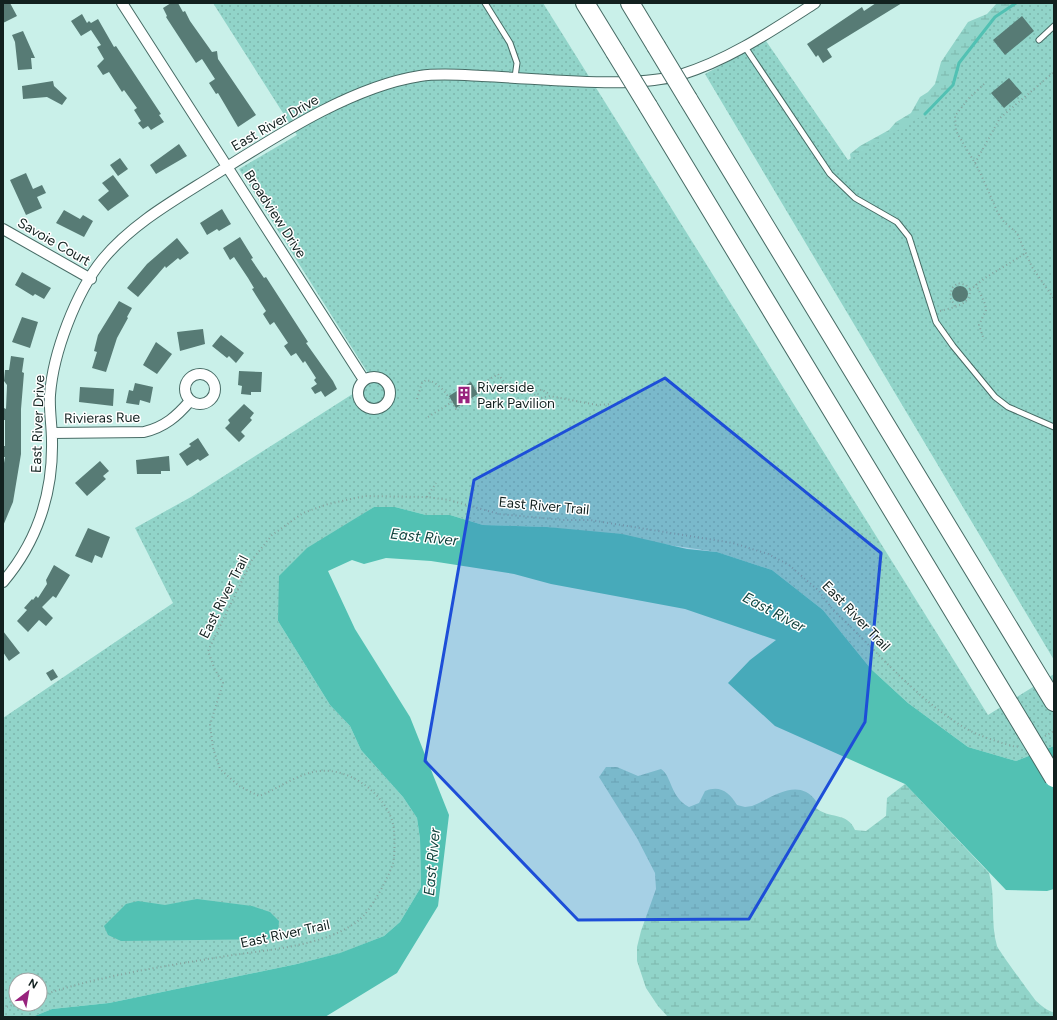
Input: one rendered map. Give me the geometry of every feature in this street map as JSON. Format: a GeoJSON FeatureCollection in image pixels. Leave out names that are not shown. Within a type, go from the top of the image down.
{"type":"FeatureCollection","features":[{"type":"Feature","properties":{"kind":"highway"},"geometry":{"type":"LineString","coordinates":[[585,3],[1024,736],[1054,778]]}},
{"type":"Feature","properties":{"kind":"highway"},"geometry":{"type":"LineString","coordinates":[[630,3],[1054,702]]}},
{"type":"Feature","properties":{"kind":"street","name":"Broadview Drive"},"geometry":{"type":"LineString","coordinates":[[122,3],[364,380]]}},
{"type":"Feature","properties":{"kind":"street","name":"East River Drive"},"geometry":{"type":"LineString","coordinates":[[3,582],[12,572],[29,542],[42,515],[49,490],[52,433],[50,397],[55,361],[65,331],[102,260],[132,230],[228,167],[332,106],[363,92],[394,82],[421,76],[452,75],[515,77],[598,83],[650,81],[679,76],[744,47],[815,3]]}},
{"type":"Feature","properties":{"kind":"street","name":"Savoie Court"},"geometry":{"type":"LineString","coordinates":[[3,229],[91,279]]}},
{"type":"Feature","properties":{"kind":"street","name":"Rivieras Rue"},"geometry":{"type":"LineString","coordinates":[[52,433],[144,432],[157,429],[168,423],[190,401]]}},
{"type":"Feature","properties":{"kind":"lane"},"geometry":{"type":"LineString","coordinates":[[485,3],[512,50],[517,63],[515,77]]}},
{"type":"Feature","properties":{"kind":"lane"},"geometry":{"type":"LineString","coordinates":[[1039,40],[1054,26]]}},
{"type":"Feature","properties":{"kind":"lane"},"geometry":{"type":"LineString","coordinates":[[744,47],[830,174],[855,198],[897,222],[910,237],[932,314],[953,346],[995,397],[1008,408],[1054,427]]}},
{"type":"Feature","properties":{"kind":"path"},"geometry":{"type":"LineString","coordinates":[[975,163],[1000,118],[1054,72]]}},
{"type":"Feature","properties":{"kind":"path"},"geometry":{"type":"LineString","coordinates":[[984,84],[968,99],[955,116],[956,131],[975,163],[997,211],[1004,222],[1017,233],[1039,278],[1054,299]]}},
{"type":"Feature","properties":{"kind":"path"},"geometry":{"type":"LineString","coordinates":[[970,290],[976,284],[1026,253]]}},
{"type":"Feature","properties":{"kind":"path"},"geometry":{"type":"LineString","coordinates":[[932,314],[955,306],[967,301],[970,296],[970,290],[966,285],[958,283],[952,288],[950,297],[955,306]]}},
{"type":"Feature","properties":{"kind":"path"},"geometry":{"type":"LineString","coordinates":[[976,284],[985,304],[986,310],[979,325],[984,340]]}},
{"type":"Feature","properties":{"kind":"path"},"geometry":{"type":"LineString","coordinates":[[417,399],[422,384],[426,380],[431,381],[447,394],[456,409],[480,394],[476,388],[498,374],[508,387],[532,392],[538,397],[542,398],[550,396],[597,405],[612,404]]}},
{"type":"Feature","properties":{"kind":"path"},"geometry":{"type":"LineString","coordinates":[[532,392],[539,389],[544,390],[550,396]]}},
{"type":"Feature","properties":{"kind":"path"},"geometry":{"type":"LineString","coordinates":[[428,417],[452,402]]}},
{"type":"Feature","properties":{"kind":"path"},"geometry":{"type":"LineString","coordinates":[[427,497],[436,483]]}},
{"type":"Feature","properties":{"kind":"path","name":"East River Trail"},"geometry":{"type":"LineString","coordinates":[[48,994],[138,971],[330,937],[360,920],[379,894],[393,862],[393,824],[381,798],[353,777],[321,771],[300,775],[276,790],[259,796],[239,786],[220,768],[212,748],[210,725],[223,683],[215,670],[208,652],[252,560],[272,535],[303,513],[328,504],[364,496],[427,497],[449,500],[500,514],[564,520],[590,520],[704,538],[733,543],[768,554],[789,565],[819,591],[833,610],[940,710],[966,728],[992,740],[1016,747],[1024,736]]}},
{"type":"Feature","properties":{"kind":"path"},"geometry":{"type":"LineString","coordinates":[[1044,737],[1054,732]]}},
{"type":"Feature","properties":{"kind":"highlighted area"},"geometry":{"type":"Polygon","coordinates":[[[665,378],[881,553],[865,722],[749,919],[578,920],[425,761],[474,480],[665,378]]]}},
{"type":"Feature","properties":{"kind":"green space"},"geometry":{"type":"Polygon","coordinates":[[[213,3],[543,3],[988,715],[1054,674],[1054,746],[1016,761],[968,747],[908,703],[871,669],[823,610],[772,570],[717,552],[547,527],[483,525],[450,515],[426,515],[395,507],[374,507],[348,524],[278,621],[330,705],[350,726],[361,750],[403,797],[417,818],[420,839],[421,887],[400,922],[384,936],[341,953],[297,964],[109,1003],[48,1011],[48,972],[8,972],[8,1012],[44,1012],[32,1017],[3,1017],[3,718],[173,603],[135,528],[191,497],[373,381],[239,169],[297,135],[213,3]]]}},
{"type":"Feature","properties":{"kind":"green space"},"geometry":{"type":"Polygon","coordinates":[[[997,3],[1021,3],[954,87],[932,112],[852,166],[850,154],[860,146],[889,130],[896,122],[911,113],[920,97],[928,92],[935,84],[941,62],[968,22],[987,14],[997,3]]]}},
{"type":"Feature","properties":{"kind":"green space"},"geometry":{"type":"Polygon","coordinates":[[[1016,3],[1054,3],[1054,660],[705,74],[766,41],[848,160],[925,114],[953,85],[959,63],[995,17],[1016,3]]]}},
{"type":"Feature","properties":{"kind":"green space"},"geometry":{"type":"Polygon","coordinates":[[[606,767],[617,767],[638,776],[661,769],[665,772],[678,798],[689,807],[699,803],[705,791],[710,789],[720,789],[724,791],[731,796],[737,805],[745,807],[752,806],[786,791],[802,790],[816,801],[815,807],[820,811],[847,820],[852,824],[855,830],[866,831],[886,816],[887,798],[905,784],[989,873],[997,946],[1036,1001],[1047,1010],[1054,1012],[1054,1017],[668,1017],[658,1006],[646,988],[637,961],[637,947],[641,931],[656,889],[655,873],[637,838],[599,777],[606,767]]]}},
{"type":"Feature","properties":{"kind":"water","name":"East River"},"geometry":{"type":"Polygon","coordinates":[[[374,507],[395,507],[426,515],[450,515],[483,525],[547,527],[622,534],[687,549],[717,552],[772,570],[823,610],[871,669],[908,703],[968,747],[1016,761],[1054,746],[1054,889],[1047,891],[1006,890],[905,784],[775,726],[728,683],[750,660],[776,640],[685,609],[551,584],[514,574],[431,561],[386,558],[364,564],[352,560],[328,571],[355,629],[410,717],[449,815],[438,906],[397,973],[325,1017],[32,1017],[48,1012],[52,1009],[109,1003],[297,964],[340,953],[384,936],[400,922],[421,887],[420,839],[417,818],[403,797],[361,750],[350,726],[330,705],[278,621],[279,576],[307,548],[374,507]]]}},
{"type":"Feature","properties":{"kind":"water"},"geometry":{"type":"Polygon","coordinates":[[[197,899],[252,906],[270,912],[279,921],[278,932],[268,939],[121,941],[108,935],[104,926],[126,904],[138,901],[165,905],[197,899]]]}},
{"type":"Feature","properties":{"kind":"building"},"geometry":{"type":"Polygon","coordinates":[[[3,3],[10,3],[17,16],[3,23],[3,3]]]}},
{"type":"Feature","properties":{"kind":"building"},"geometry":{"type":"Polygon","coordinates":[[[171,3],[178,3],[212,52],[217,51],[218,59],[256,115],[238,127],[218,93],[216,94],[209,83],[215,79],[202,59],[196,63],[166,17],[167,16],[163,8],[171,3]]]}},
{"type":"Feature","properties":{"kind":"building"},"geometry":{"type":"Polygon","coordinates":[[[876,3],[902,3],[827,49],[832,57],[823,63],[818,55],[816,57],[807,44],[862,7],[864,11],[876,3]]]}},
{"type":"Feature","properties":{"kind":"building"},"geometry":{"type":"Polygon","coordinates":[[[82,14],[87,23],[89,21],[91,23],[98,19],[114,47],[116,46],[161,114],[159,115],[164,122],[151,130],[148,126],[143,129],[138,123],[141,121],[134,110],[137,108],[124,90],[122,92],[109,72],[103,75],[97,66],[104,59],[97,47],[101,45],[91,30],[81,36],[71,21],[82,14]]]}},
{"type":"Feature","properties":{"kind":"building"},"geometry":{"type":"Polygon","coordinates":[[[1022,16],[1034,31],[1005,55],[993,40],[1022,16]]]}},
{"type":"Feature","properties":{"kind":"building"},"geometry":{"type":"Polygon","coordinates":[[[23,31],[35,58],[31,58],[32,69],[18,70],[15,42],[12,35],[23,31]]]}},
{"type":"Feature","properties":{"kind":"building"},"geometry":{"type":"Polygon","coordinates":[[[1009,78],[1022,93],[1004,108],[991,93],[1009,78]]]}},
{"type":"Feature","properties":{"kind":"building"},"geometry":{"type":"Polygon","coordinates":[[[53,81],[54,86],[67,98],[62,105],[47,97],[23,99],[22,86],[53,81]]]}},
{"type":"Feature","properties":{"kind":"building"},"geometry":{"type":"Polygon","coordinates":[[[179,144],[187,156],[156,174],[150,165],[179,144]]]}},
{"type":"Feature","properties":{"kind":"building"},"geometry":{"type":"Polygon","coordinates":[[[120,158],[128,169],[118,176],[110,165],[120,158]]]}},
{"type":"Feature","properties":{"kind":"building"},"geometry":{"type":"Polygon","coordinates":[[[26,173],[33,189],[42,185],[46,193],[37,197],[42,208],[26,215],[10,180],[26,173]]]}},
{"type":"Feature","properties":{"kind":"building"},"geometry":{"type":"Polygon","coordinates":[[[113,175],[129,196],[108,211],[98,200],[109,191],[102,183],[113,175]]]}},
{"type":"Feature","properties":{"kind":"building"},"geometry":{"type":"Polygon","coordinates":[[[222,209],[231,224],[219,231],[217,229],[207,235],[200,223],[222,209]]]}},
{"type":"Feature","properties":{"kind":"building"},"geometry":{"type":"Polygon","coordinates":[[[64,210],[80,219],[83,215],[93,221],[84,237],[56,223],[64,210]]]}},
{"type":"Feature","properties":{"kind":"building"},"geometry":{"type":"Polygon","coordinates":[[[240,237],[253,258],[251,259],[264,278],[266,277],[308,342],[306,343],[333,381],[337,389],[325,397],[321,391],[315,394],[311,388],[317,384],[314,380],[316,378],[305,361],[303,363],[296,353],[291,356],[284,346],[288,343],[274,322],[270,325],[263,314],[266,311],[252,289],[254,288],[248,278],[234,257],[230,260],[223,248],[240,237]]]}},
{"type":"Feature","properties":{"kind":"building"},"geometry":{"type":"Polygon","coordinates":[[[177,238],[189,253],[180,260],[178,258],[166,268],[165,266],[138,297],[127,288],[147,264],[177,238]]]}},
{"type":"Feature","properties":{"kind":"building"},"geometry":{"type":"Polygon","coordinates":[[[22,272],[51,288],[44,299],[35,294],[33,296],[15,285],[22,272]]]}},
{"type":"Feature","properties":{"kind":"building"},"geometry":{"type":"Polygon","coordinates":[[[960,286],[966,288],[968,294],[966,300],[960,302],[954,300],[952,294],[954,288],[960,286]]]}},
{"type":"Feature","properties":{"kind":"building"},"geometry":{"type":"Polygon","coordinates":[[[119,301],[132,308],[127,317],[128,318],[117,338],[106,372],[92,368],[97,352],[94,351],[98,335],[119,301]]]}},
{"type":"Feature","properties":{"kind":"building"},"geometry":{"type":"Polygon","coordinates":[[[22,317],[38,322],[30,348],[12,342],[22,317]]]}},
{"type":"Feature","properties":{"kind":"building"},"geometry":{"type":"Polygon","coordinates":[[[203,329],[205,344],[180,351],[177,332],[203,329]]]}},
{"type":"Feature","properties":{"kind":"building"},"geometry":{"type":"Polygon","coordinates":[[[221,335],[244,353],[236,363],[229,356],[227,358],[212,346],[221,335]]]}},
{"type":"Feature","properties":{"kind":"building"},"geometry":{"type":"Polygon","coordinates":[[[156,342],[172,354],[157,374],[143,365],[156,342]]]}},
{"type":"Feature","properties":{"kind":"building"},"geometry":{"type":"Polygon","coordinates":[[[11,356],[24,358],[22,372],[24,373],[21,409],[21,454],[13,502],[3,526],[3,469],[5,457],[3,457],[3,446],[5,446],[5,420],[3,420],[4,408],[6,409],[7,385],[4,381],[5,370],[9,370],[11,356]]]}},
{"type":"Feature","properties":{"kind":"building"},"geometry":{"type":"Polygon","coordinates":[[[239,371],[262,372],[261,392],[251,392],[251,395],[241,394],[242,386],[238,385],[239,371]]]}},
{"type":"Feature","properties":{"kind":"building","name":"Riverside Park Pavilion"},"geometry":{"type":"Polygon","coordinates":[[[471,382],[478,394],[456,408],[449,396],[471,382]]]}},
{"type":"Feature","properties":{"kind":"building"},"geometry":{"type":"Polygon","coordinates":[[[135,383],[153,387],[150,403],[140,400],[139,405],[126,403],[129,390],[133,391],[135,383]]]}},
{"type":"Feature","properties":{"kind":"building"},"geometry":{"type":"Polygon","coordinates":[[[80,387],[114,389],[113,406],[79,402],[80,387]]]}},
{"type":"Feature","properties":{"kind":"building"},"geometry":{"type":"Polygon","coordinates":[[[244,404],[254,413],[250,418],[252,420],[241,432],[245,436],[239,442],[225,428],[230,423],[228,420],[244,404]]]}},
{"type":"Feature","properties":{"kind":"building"},"geometry":{"type":"Polygon","coordinates":[[[198,438],[209,455],[200,461],[198,459],[187,466],[179,454],[191,446],[189,444],[198,438]]]}},
{"type":"Feature","properties":{"kind":"building"},"geometry":{"type":"Polygon","coordinates":[[[169,456],[170,471],[161,471],[161,474],[137,474],[136,460],[169,456]]]}},
{"type":"Feature","properties":{"kind":"building"},"geometry":{"type":"Polygon","coordinates":[[[100,461],[109,471],[103,476],[106,479],[87,496],[75,483],[100,461]]]}},
{"type":"Feature","properties":{"kind":"building"},"geometry":{"type":"Polygon","coordinates":[[[88,528],[110,537],[102,558],[95,555],[92,563],[75,556],[88,528]]]}},
{"type":"Feature","properties":{"kind":"building"},"geometry":{"type":"Polygon","coordinates":[[[54,565],[70,575],[56,598],[53,596],[42,607],[53,618],[46,626],[39,620],[28,632],[17,621],[27,610],[24,608],[32,599],[33,600],[36,596],[38,598],[47,584],[46,580],[54,565]]]}},
{"type":"Feature","properties":{"kind":"building"},"geometry":{"type":"Polygon","coordinates":[[[3,631],[20,653],[9,661],[3,652],[3,631]]]}},
{"type":"Feature","properties":{"kind":"building"},"geometry":{"type":"Polygon","coordinates":[[[53,669],[58,677],[51,681],[46,673],[53,669]]]}},
{"type":"Feature","properties":{"kind":"waterway"},"geometry":{"type":"LineString","coordinates":[[925,114],[953,85],[959,63],[995,17],[1016,3]]}},
{"type":"Feature","properties":{"kind":"place","name":"Riverside Park Pavilion"},"geometry":{"type":"Point","coordinates":[464,395]}}]}
